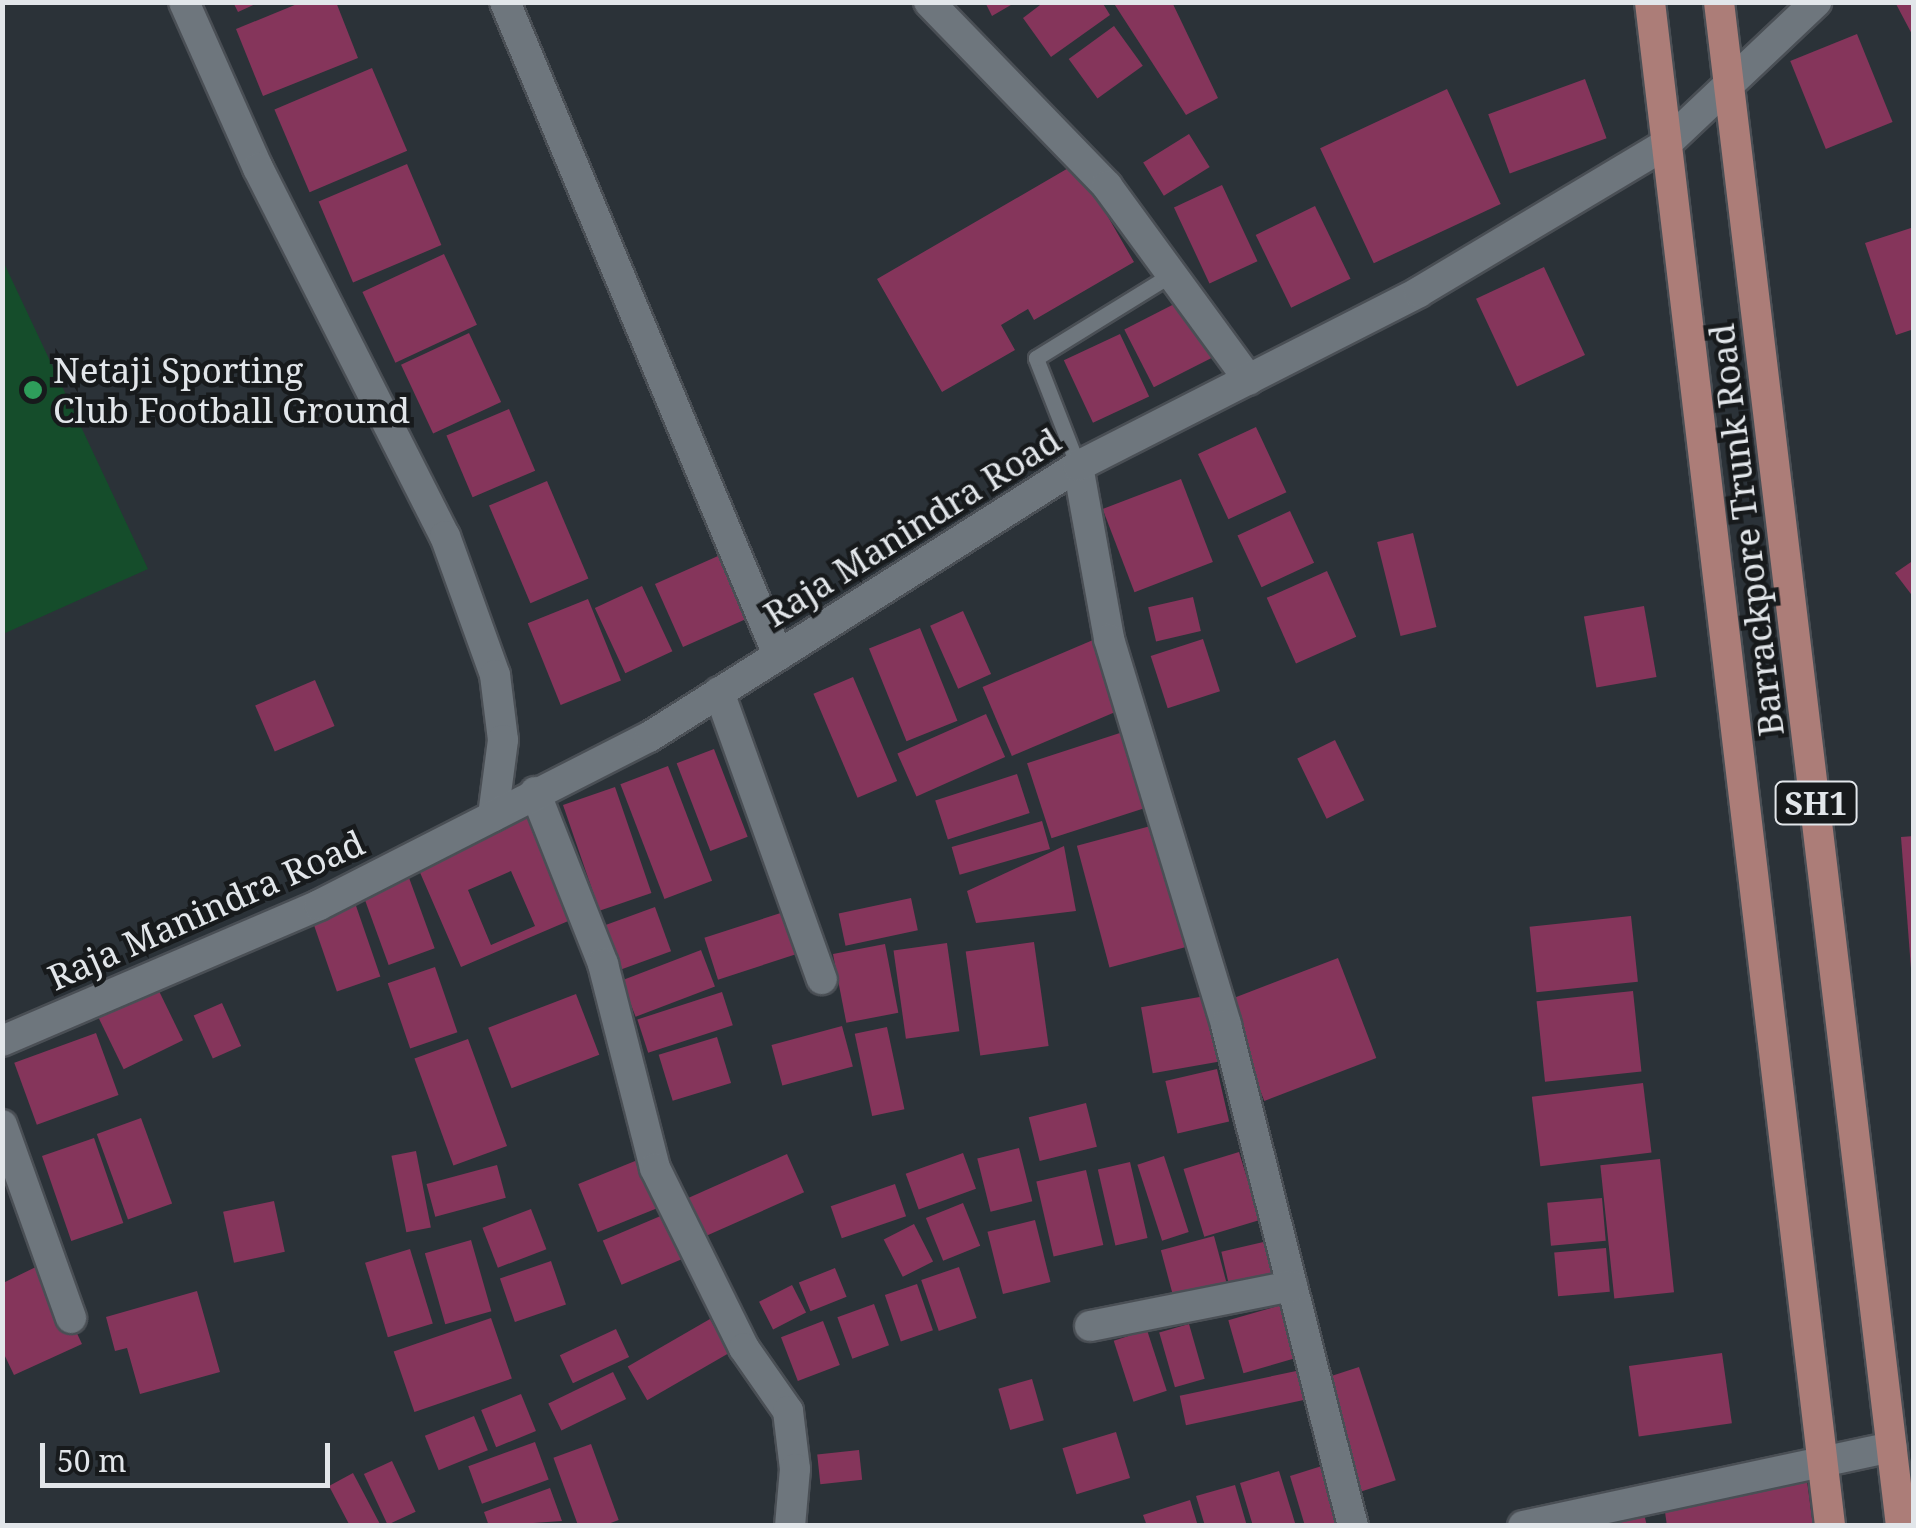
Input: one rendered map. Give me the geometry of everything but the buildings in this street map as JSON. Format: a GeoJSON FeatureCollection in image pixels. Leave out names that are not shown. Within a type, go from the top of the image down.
{"type":"FeatureCollection","features":[{"type":"Feature","properties":{"kind":"main road","name":"Barrackpore Trunk Road"},"geometry":{"type":"LineString","coordinates":[[1650,2],[1830,1526]]}},
{"type":"Feature","properties":{"kind":"main road","name":"Barrackpore Trunk Road"},"geometry":{"type":"LineString","coordinates":[[1719,2],[1732,81],[1901,1526]]}},
{"type":"Feature","properties":{"kind":"street"},"geometry":{"type":"LineString","coordinates":[[184,2],[258,168],[445,536],[495,674],[504,740],[493,816]]}},
{"type":"Feature","properties":{"kind":"street"},"geometry":{"type":"LineString","coordinates":[[505,2],[778,654]]}},
{"type":"Feature","properties":{"kind":"street"},"geometry":{"type":"LineString","coordinates":[[929,2],[1108,186],[1249,380]]}},
{"type":"Feature","properties":{"kind":"street","name":"Raja Manindra Road"},"geometry":{"type":"LineString","coordinates":[[2,1041],[319,905],[648,737],[1078,466],[1419,292],[1666,144],[1816,2]]}},
{"type":"Feature","properties":{"kind":"street"},"geometry":{"type":"LineString","coordinates":[[1078,466],[1110,638],[1226,1025],[1352,1526]]}},
{"type":"Feature","properties":{"kind":"street"},"geometry":{"type":"LineString","coordinates":[[719,692],[822,979]]}},
{"type":"Feature","properties":{"kind":"street"},"geometry":{"type":"LineString","coordinates":[[534,792],[603,964],[656,1168],[744,1348],[788,1411],[795,1468],[790,1526]]}},
{"type":"Feature","properties":{"kind":"street"},"geometry":{"type":"LineString","coordinates":[[2,1125],[71,1318]]}},
{"type":"Feature","properties":{"kind":"street"},"geometry":{"type":"LineString","coordinates":[[1090,1326],[1292,1286]]}},
{"type":"Feature","properties":{"kind":"street"},"geometry":{"type":"LineString","coordinates":[[1523,1526],[1824,1457],[1892,1447]]}},
{"type":"Feature","properties":{"kind":"lane"},"geometry":{"type":"LineString","coordinates":[[1078,466],[1036,358],[1172,274]]}},
{"type":"Feature","properties":{"kind":"green space","name":"Netaji Sporting Club Football Ground"},"geometry":{"type":"Polygon","coordinates":[[[3,261],[148,569],[2,634],[3,261]]]}},
{"type":"Feature","properties":{"kind":"place","name":"Netaji Sporting Club Football Ground"},"geometry":{"type":"Point","coordinates":[33,390]}}]}
